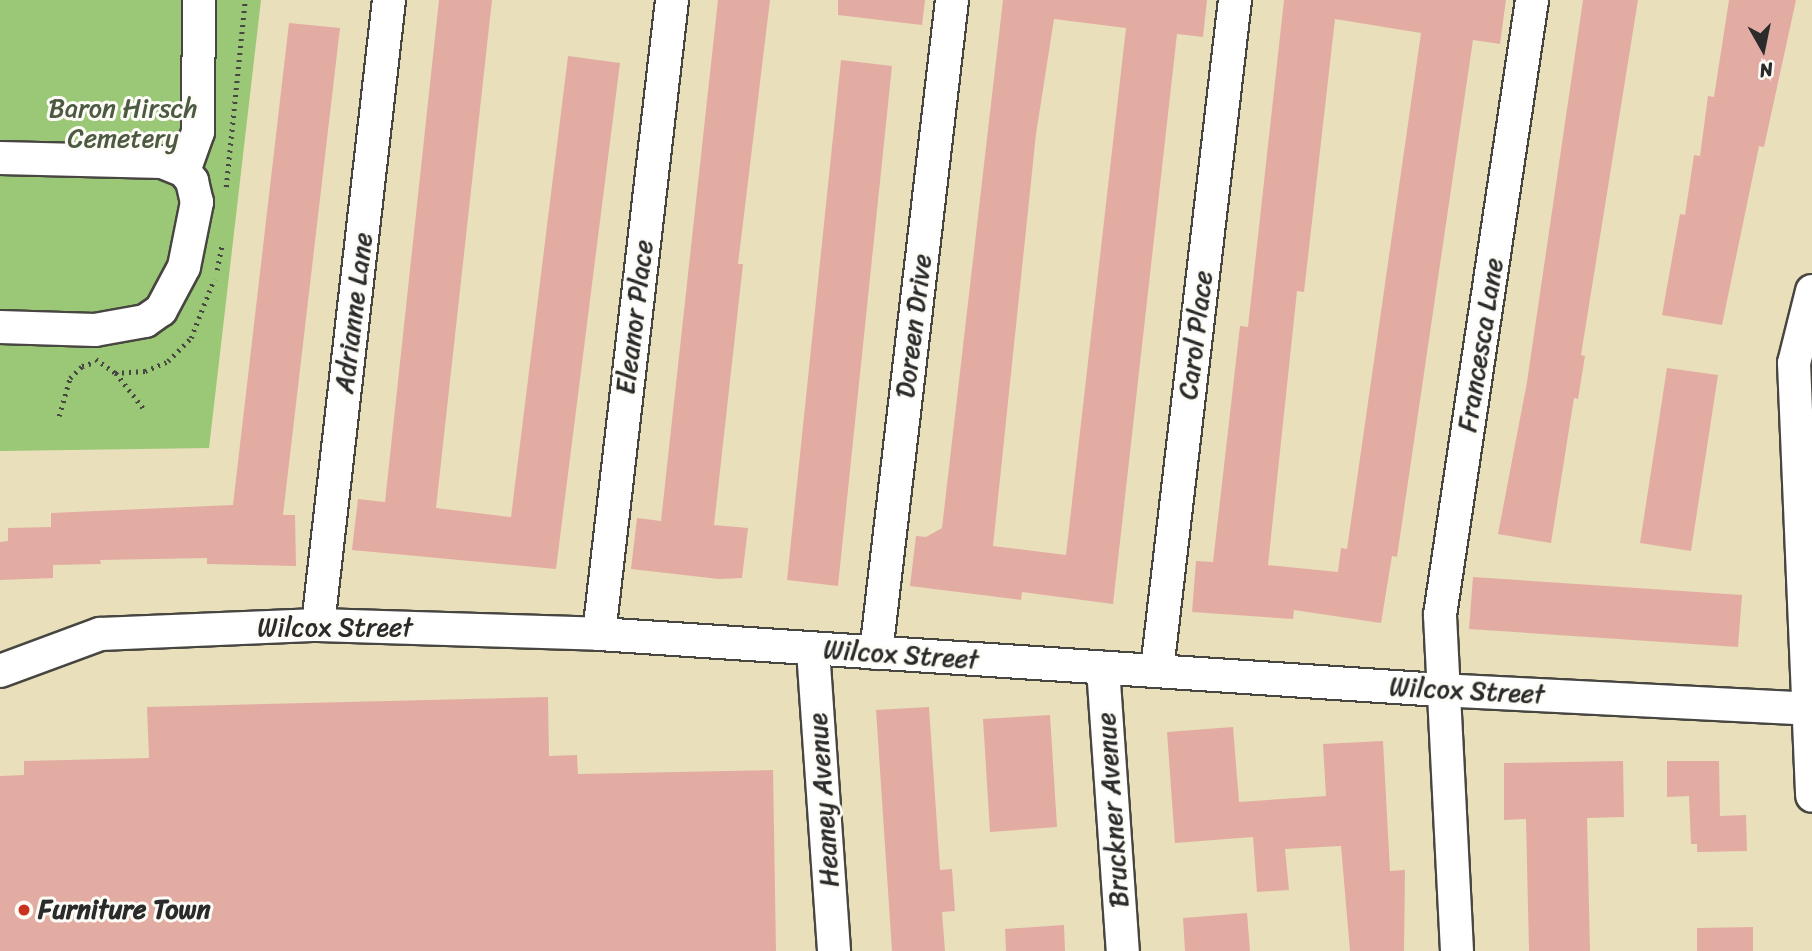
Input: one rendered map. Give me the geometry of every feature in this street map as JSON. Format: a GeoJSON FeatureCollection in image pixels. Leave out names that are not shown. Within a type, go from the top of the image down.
{"type":"FeatureCollection","features":[{"type":"Feature","properties":{"kind":"street"},"geometry":{"type":"LineString","coordinates":[[184,171],[198,131],[199,0]]}},
{"type":"Feature","properties":{"kind":"street","name":"Adrianne Lane"},"geometry":{"type":"LineString","coordinates":[[318,625],[389,0]]}},
{"type":"Feature","properties":{"kind":"street","name":"Eleanor Place"},"geometry":{"type":"LineString","coordinates":[[599,634],[671,0]]}},
{"type":"Feature","properties":{"kind":"street","name":"Doreen Drive"},"geometry":{"type":"LineString","coordinates":[[876,653],[952,0]]}},
{"type":"Feature","properties":{"kind":"street","name":"Carol Place"},"geometry":{"type":"LineString","coordinates":[[1157,670],[1235,0]]}},
{"type":"Feature","properties":{"kind":"street","name":"Francesca Lane"},"geometry":{"type":"LineString","coordinates":[[1457,951],[1440,690],[1440,615],[1532,0]]}},
{"type":"Feature","properties":{"kind":"street"},"geometry":{"type":"LineString","coordinates":[[0,158],[163,162],[184,171],[196,190],[193,239],[161,310],[124,327],[0,327]]}},
{"type":"Feature","properties":{"kind":"street"},"geometry":{"type":"LineString","coordinates":[[1812,291],[1794,363],[1812,796]]}},
{"type":"Feature","properties":{"kind":"street","name":"Wilcox Street"},"geometry":{"type":"LineString","coordinates":[[0,671],[100,634],[318,625],[599,634],[1440,690],[1809,709]]}},
{"type":"Feature","properties":{"kind":"street","name":"Heaney Avenue"},"geometry":{"type":"LineString","coordinates":[[813,650],[834,951]]}},
{"type":"Feature","properties":{"kind":"street","name":"Bruckner Avenue"},"geometry":{"type":"LineString","coordinates":[[1103,668],[1123,951]]}},
{"type":"Feature","properties":{"kind":"path"},"geometry":{"type":"LineString","coordinates":[[59,416],[70,378],[82,366],[96,362]]}},
{"type":"Feature","properties":{"kind":"path"},"geometry":{"type":"LineString","coordinates":[[115,373],[144,409]]}},
{"type":"Feature","properties":{"kind":"green space","name":"Baron Hirsch Cemetery"},"geometry":{"type":"Polygon","coordinates":[[[0,0],[261,0],[209,448],[0,451],[0,0]]]}},
{"type":"Feature","properties":{"kind":"building"},"geometry":{"type":"Polygon","coordinates":[[[439,0],[492,0],[436,508],[511,517],[568,56],[620,63],[556,569],[352,550],[358,499],[385,502],[439,0]]]}},
{"type":"Feature","properties":{"kind":"building"},"geometry":{"type":"Polygon","coordinates":[[[718,0],[770,0],[738,264],[743,264],[714,525],[748,528],[742,578],[719,579],[631,569],[637,518],[661,521],[718,0]]]}},
{"type":"Feature","properties":{"kind":"building"},"geometry":{"type":"Polygon","coordinates":[[[838,0],[925,0],[922,25],[838,15],[838,0]]]}},
{"type":"Feature","properties":{"kind":"building"},"geometry":{"type":"Polygon","coordinates":[[[1003,0],[1207,0],[1203,37],[1177,34],[1113,604],[1022,592],[1021,600],[910,586],[916,536],[926,537],[942,528],[1003,0]],[[1054,19],[1036,134],[993,546],[1066,555],[1126,28],[1054,19]]]}},
{"type":"Feature","properties":{"kind":"building"},"geometry":{"type":"Polygon","coordinates":[[[1284,0],[1506,0],[1500,44],[1473,40],[1397,557],[1392,556],[1381,623],[1294,610],[1293,619],[1192,612],[1196,561],[1213,562],[1240,326],[1248,327],[1284,0]],[[1335,19],[1304,292],[1297,291],[1268,565],[1338,572],[1341,548],[1347,549],[1421,33],[1335,19]]]}},
{"type":"Feature","properties":{"kind":"building"},"geometry":{"type":"Polygon","coordinates":[[[1583,0],[1638,0],[1581,355],[1585,356],[1578,399],[1574,398],[1551,543],[1498,534],[1527,382],[1583,0]]]}},
{"type":"Feature","properties":{"kind":"building"},"geometry":{"type":"Polygon","coordinates":[[[1729,0],[1796,0],[1764,147],[1759,146],[1722,325],[1662,315],[1680,214],[1685,215],[1694,155],[1700,156],[1708,96],[1714,97],[1729,0]]]}},
{"type":"Feature","properties":{"kind":"building"},"geometry":{"type":"Polygon","coordinates":[[[289,23],[340,28],[283,515],[295,515],[296,566],[207,564],[207,558],[100,560],[101,564],[53,565],[53,578],[0,580],[0,542],[8,541],[8,528],[51,527],[51,513],[233,505],[289,23]]]}},
{"type":"Feature","properties":{"kind":"building"},"geometry":{"type":"Polygon","coordinates":[[[841,60],[892,66],[838,586],[787,580],[841,60]]]}},
{"type":"Feature","properties":{"kind":"building"},"geometry":{"type":"Polygon","coordinates":[[[1667,368],[1718,375],[1691,551],[1640,543],[1667,368]]]}},
{"type":"Feature","properties":{"kind":"building"},"geometry":{"type":"Polygon","coordinates":[[[1473,577],[1742,595],[1738,647],[1469,629],[1473,577]]]}},
{"type":"Feature","properties":{"kind":"building"},"geometry":{"type":"Polygon","coordinates":[[[548,697],[549,756],[577,755],[578,774],[773,770],[776,951],[0,951],[0,776],[24,775],[24,761],[149,758],[147,707],[548,697]]]}},
{"type":"Feature","properties":{"kind":"building"},"geometry":{"type":"Polygon","coordinates":[[[929,707],[940,870],[952,869],[955,911],[942,912],[945,951],[892,951],[876,710],[929,707]]]}},
{"type":"Feature","properties":{"kind":"building"},"geometry":{"type":"Polygon","coordinates":[[[1050,715],[1057,827],[990,832],[983,719],[1050,715]]]}},
{"type":"Feature","properties":{"kind":"building"},"geometry":{"type":"Polygon","coordinates":[[[1233,727],[1239,802],[1326,796],[1323,744],[1383,741],[1390,871],[1405,870],[1404,951],[1350,951],[1341,846],[1285,849],[1289,890],[1257,892],[1253,837],[1175,843],[1167,732],[1233,727]]]}},
{"type":"Feature","properties":{"kind":"building"},"geometry":{"type":"Polygon","coordinates":[[[1623,761],[1624,817],[1587,818],[1590,951],[1529,951],[1526,819],[1504,820],[1504,763],[1623,761]]]}},
{"type":"Feature","properties":{"kind":"building"},"geometry":{"type":"Polygon","coordinates":[[[1667,761],[1719,761],[1720,816],[1746,815],[1747,851],[1697,852],[1697,844],[1691,844],[1689,796],[1667,797],[1667,761]]]}},
{"type":"Feature","properties":{"kind":"building"},"geometry":{"type":"Polygon","coordinates":[[[1247,913],[1250,951],[1185,951],[1183,918],[1247,913]]]}},
{"type":"Feature","properties":{"kind":"building"},"geometry":{"type":"Polygon","coordinates":[[[1064,925],[1065,951],[1006,951],[1005,929],[1064,925]]]}},
{"type":"Feature","properties":{"kind":"building"},"geometry":{"type":"Polygon","coordinates":[[[1753,927],[1753,951],[1697,951],[1697,928],[1753,927]]]}},
{"type":"Feature","properties":{"kind":"place","name":"Furniture Town"},"geometry":{"type":"Point","coordinates":[24,910]}}]}
